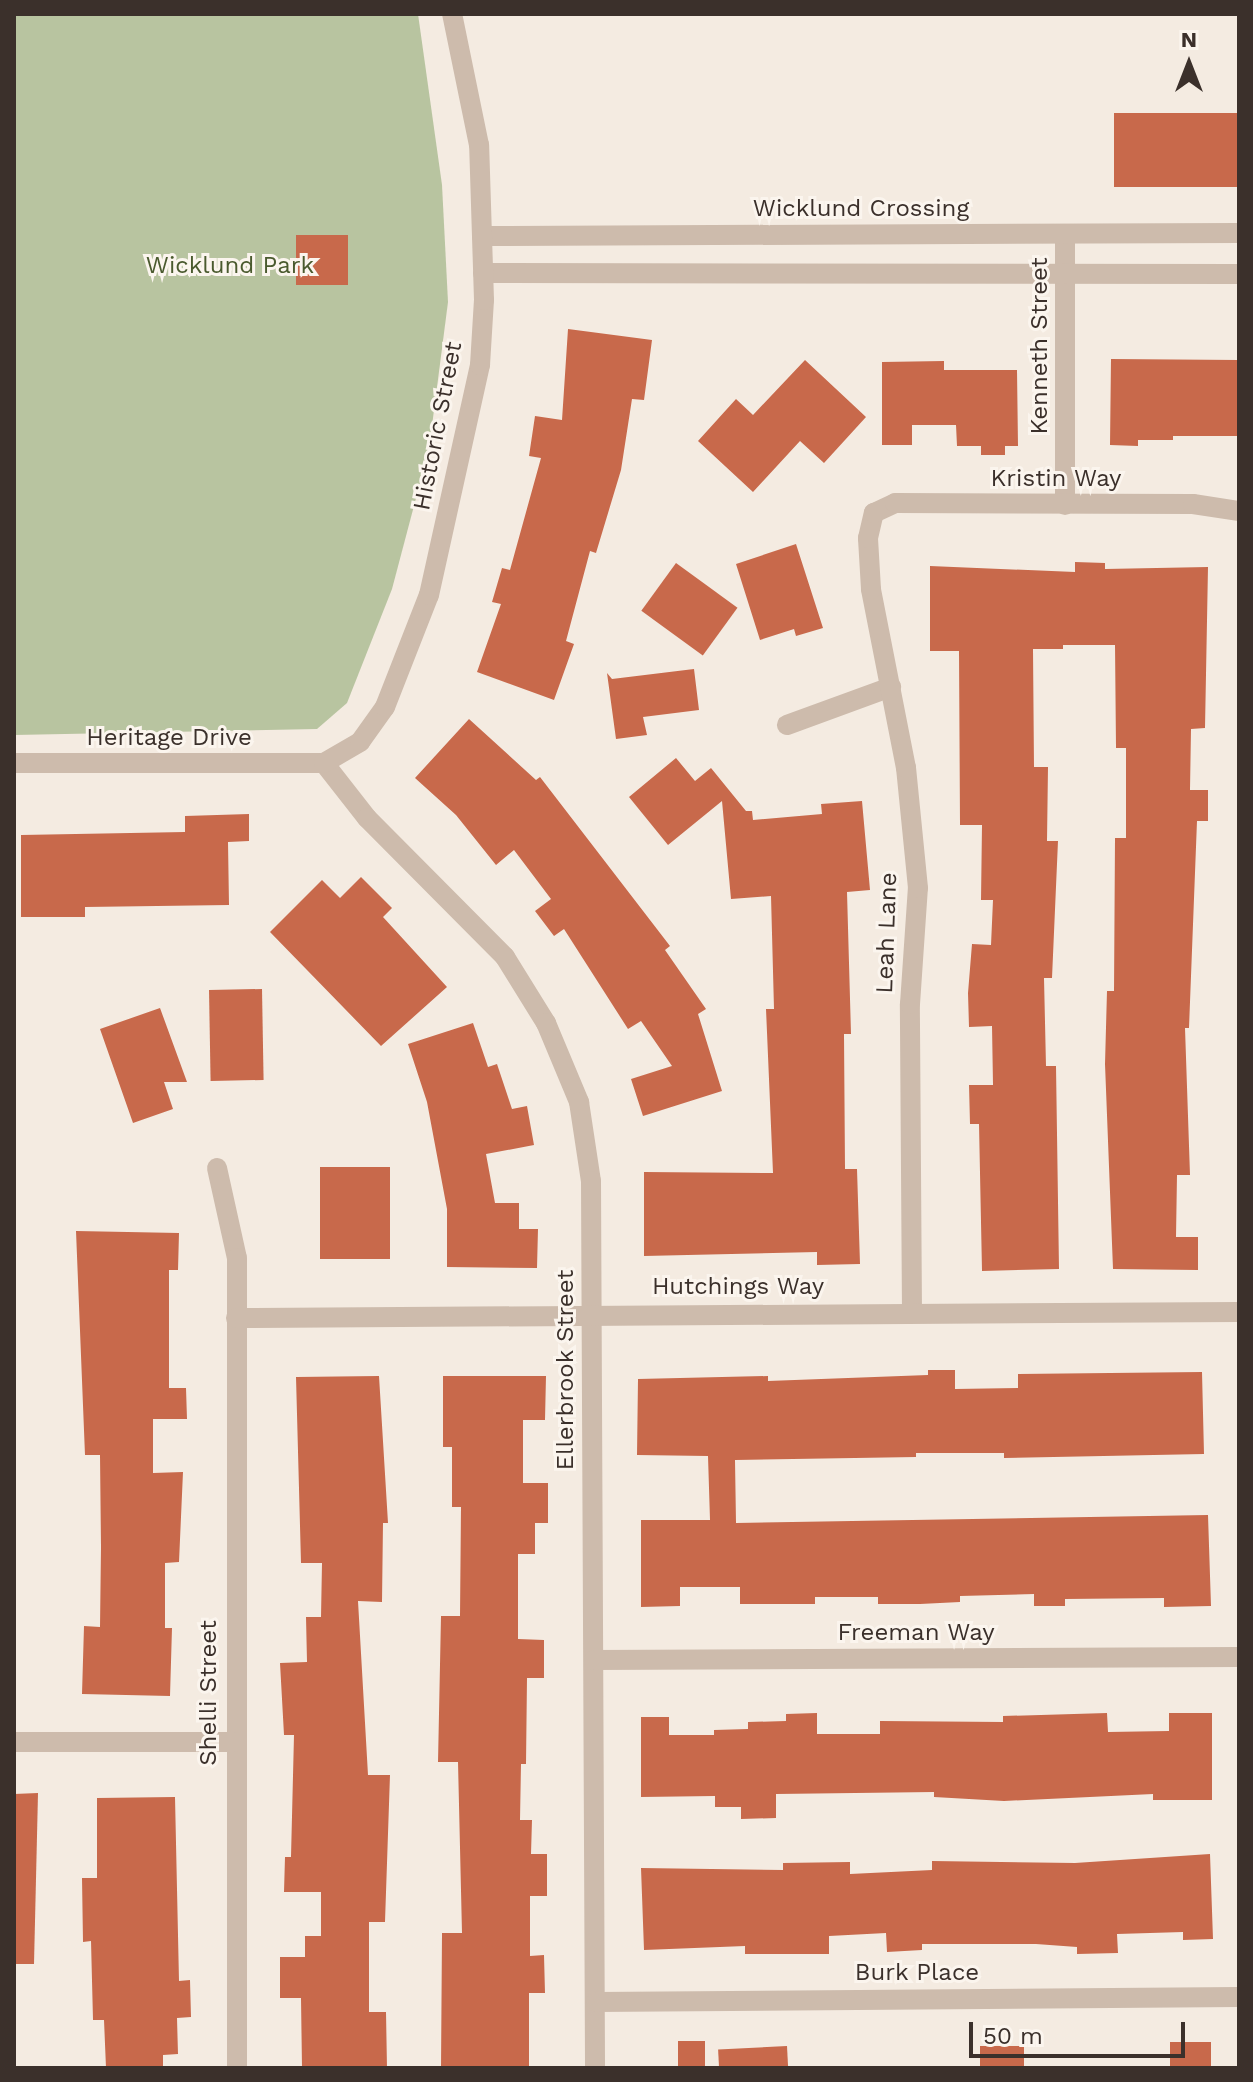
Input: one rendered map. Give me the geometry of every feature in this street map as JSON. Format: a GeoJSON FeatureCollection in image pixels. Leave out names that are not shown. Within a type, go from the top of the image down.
{"type":"FeatureCollection","features":[{"type":"Feature","properties":{"kind":"street","name":"Historic Street"},"geometry":{"type":"LineString","coordinates":[[324,763],[360,742],[385,707],[429,595],[480,365],[483,273],[479,145],[452,14]]}},
{"type":"Feature","properties":{"kind":"street","name":"Wicklund Crossing"},"geometry":{"type":"LineString","coordinates":[[482,236],[1239,233]]}},
{"type":"Feature","properties":{"kind":"street","name":"Kenneth Street"},"geometry":{"type":"LineString","coordinates":[[1065,234],[1065,505]]}},
{"type":"Feature","properties":{"kind":"street"},"geometry":{"type":"LineString","coordinates":[[483,273],[1239,274]]}},
{"type":"Feature","properties":{"kind":"street","name":"Kristin Way"},"geometry":{"type":"LineString","coordinates":[[874,513],[895,503],[1193,504],[1239,511]]}},
{"type":"Feature","properties":{"kind":"street","name":"Leah Lane"},"geometry":{"type":"LineString","coordinates":[[874,513],[868,538],[869,565],[906,768],[918,888],[910,1004],[912,1313]]}},
{"type":"Feature","properties":{"kind":"street"},"geometry":{"type":"LineString","coordinates":[[787,725],[891,687]]}},
{"type":"Feature","properties":{"kind":"street","name":"Heritage Drive"},"geometry":{"type":"LineString","coordinates":[[14,763],[324,763]]}},
{"type":"Feature","properties":{"kind":"street","name":"Ellerbrook Street"},"geometry":{"type":"LineString","coordinates":[[324,763],[367,818],[505,957],[546,1023],[579,1102],[591,1181],[595,2068]]}},
{"type":"Feature","properties":{"kind":"street","name":"Shelli Street"},"geometry":{"type":"LineString","coordinates":[[217,1168],[237,1258],[234,1742],[237,2068]]}},
{"type":"Feature","properties":{"kind":"street","name":"Hutchings Way"},"geometry":{"type":"LineString","coordinates":[[236,1318],[592,1313],[1239,1312]]}},
{"type":"Feature","properties":{"kind":"street","name":"Freeman Way"},"geometry":{"type":"LineString","coordinates":[[594,1660],[1239,1657]]}},
{"type":"Feature","properties":{"kind":"street"},"geometry":{"type":"LineString","coordinates":[[14,1742],[234,1742]]}},
{"type":"Feature","properties":{"kind":"street","name":"Burk Place"},"geometry":{"type":"LineString","coordinates":[[596,2002],[1239,1997]]}},
{"type":"Feature","properties":{"kind":"green space","name":"Wicklund Park"},"geometry":{"type":"Polygon","coordinates":[[[14,14],[418,14],[442,185],[448,302],[429,449],[392,589],[347,703],[317,729],[14,735],[14,14]]]}},
{"type":"Feature","properties":{"kind":"building"},"geometry":{"type":"Polygon","coordinates":[[[1114,113],[1239,113],[1239,187],[1114,187],[1114,113]]]}},
{"type":"Feature","properties":{"kind":"building"},"geometry":{"type":"Polygon","coordinates":[[[296,235],[348,235],[348,285],[296,285],[296,235]]]}},
{"type":"Feature","properties":{"kind":"building"},"geometry":{"type":"Polygon","coordinates":[[[568,329],[652,340],[644,400],[632,399],[621,470],[596,553],[590,551],[566,641],[574,644],[554,700],[477,672],[501,604],[492,602],[502,568],[510,570],[541,458],[529,456],[535,416],[562,420],[568,329]]]}},
{"type":"Feature","properties":{"kind":"building"},"geometry":{"type":"Polygon","coordinates":[[[1111,359],[1239,360],[1239,436],[1173,436],[1173,440],[1138,440],[1138,446],[1110,445],[1111,359]]]}},
{"type":"Feature","properties":{"kind":"building"},"geometry":{"type":"Polygon","coordinates":[[[805,360],[866,417],[824,463],[800,441],[753,492],[698,441],[736,399],[753,415],[805,360]]]}},
{"type":"Feature","properties":{"kind":"building"},"geometry":{"type":"Polygon","coordinates":[[[944,361],[944,370],[1017,370],[1018,446],[1005,446],[1005,455],[981,455],[981,446],[957,446],[956,425],[912,425],[912,445],[882,445],[882,362],[944,361]]]}},
{"type":"Feature","properties":{"kind":"building"},"geometry":{"type":"Polygon","coordinates":[[[796,544],[823,628],[796,636],[794,629],[760,640],[736,564],[796,544]]]}},
{"type":"Feature","properties":{"kind":"building"},"geometry":{"type":"Polygon","coordinates":[[[1075,562],[1105,563],[1105,569],[1208,567],[1205,728],[1191,729],[1190,790],[1208,790],[1208,821],[1197,821],[1189,1028],[1185,1028],[1190,1175],[1177,1175],[1176,1237],[1198,1237],[1198,1270],[1113,1269],[1105,1064],[1107,991],[1114,991],[1115,838],[1126,838],[1126,748],[1116,748],[1115,645],[1063,645],[1063,649],[1033,649],[1034,767],[1048,767],[1047,841],[1058,841],[1052,978],[1044,978],[1046,1066],[1056,1066],[1059,1269],[982,1271],[979,1124],[970,1124],[969,1085],[993,1085],[992,1026],[969,1027],[968,993],[972,944],[991,945],[993,900],[981,900],[982,825],[960,825],[959,651],[930,651],[930,566],[1075,572],[1075,562]]]}},
{"type":"Feature","properties":{"kind":"building"},"geometry":{"type":"Polygon","coordinates":[[[676,563],[737,608],[703,655],[641,611],[676,563]]]}},
{"type":"Feature","properties":{"kind":"building"},"geometry":{"type":"Polygon","coordinates":[[[694,669],[699,710],[643,717],[647,735],[616,739],[607,673],[612,679],[694,669]]]}},
{"type":"Feature","properties":{"kind":"building"},"geometry":{"type":"Polygon","coordinates":[[[469,719],[536,780],[540,777],[670,946],[665,950],[706,1009],[698,1014],[722,1091],[643,1116],[631,1079],[672,1066],[641,1021],[628,1029],[564,929],[554,936],[535,911],[551,899],[514,850],[496,865],[456,815],[415,778],[469,719]]]}},
{"type":"Feature","properties":{"kind":"building"},"geometry":{"type":"Polygon","coordinates":[[[676,758],[695,781],[711,768],[746,811],[752,811],[753,820],[822,814],[821,804],[862,801],[870,890],[847,892],[851,1034],[844,1034],[845,1169],[857,1169],[860,1264],[817,1265],[817,1252],[644,1256],[644,1172],[773,1173],[766,1009],[774,1009],[771,896],[731,899],[722,801],[668,845],[629,797],[676,758]]]}},
{"type":"Feature","properties":{"kind":"building"},"geometry":{"type":"Polygon","coordinates":[[[249,814],[249,841],[228,842],[229,905],[85,907],[85,917],[21,917],[21,835],[185,832],[185,816],[249,814]]]}},
{"type":"Feature","properties":{"kind":"building"},"geometry":{"type":"Polygon","coordinates":[[[361,877],[392,908],[383,917],[447,987],[381,1046],[270,932],[322,880],[340,898],[361,877]]]}},
{"type":"Feature","properties":{"kind":"building"},"geometry":{"type":"Polygon","coordinates":[[[262,989],[264,1080],[211,1081],[209,990],[262,989]]]}},
{"type":"Feature","properties":{"kind":"building"},"geometry":{"type":"Polygon","coordinates":[[[160,1008],[187,1082],[164,1082],[173,1109],[133,1123],[100,1029],[160,1008]]]}},
{"type":"Feature","properties":{"kind":"building"},"geometry":{"type":"Polygon","coordinates":[[[473,1023],[488,1067],[497,1064],[512,1109],[527,1106],[534,1145],[486,1154],[495,1203],[519,1203],[519,1229],[538,1229],[537,1268],[447,1267],[447,1209],[427,1102],[408,1044],[473,1023]]]}},
{"type":"Feature","properties":{"kind":"building"},"geometry":{"type":"Polygon","coordinates":[[[320,1167],[390,1167],[390,1259],[320,1259],[320,1167]]]}},
{"type":"Feature","properties":{"kind":"building"},"geometry":{"type":"Polygon","coordinates":[[[76,1231],[179,1233],[178,1270],[169,1270],[169,1388],[186,1388],[187,1419],[153,1419],[153,1473],[183,1472],[179,1562],[165,1563],[165,1628],[172,1628],[170,1696],[82,1694],[84,1626],[100,1627],[100,1455],[85,1455],[76,1231]]]}},
{"type":"Feature","properties":{"kind":"building"},"geometry":{"type":"Polygon","coordinates":[[[928,1370],[955,1370],[955,1389],[1018,1388],[1018,1374],[1202,1372],[1204,1454],[1004,1458],[1004,1453],[916,1453],[916,1457],[735,1460],[736,1523],[1208,1515],[1211,1606],[1164,1607],[1164,1598],[1065,1599],[1065,1606],[1034,1606],[1034,1594],[960,1596],[960,1602],[920,1604],[878,1604],[878,1597],[815,1597],[815,1604],[740,1604],[740,1587],[680,1587],[680,1606],[641,1607],[641,1520],[710,1520],[708,1456],[637,1455],[638,1379],[768,1376],[768,1381],[928,1375],[928,1370]]]}},
{"type":"Feature","properties":{"kind":"building"},"geometry":{"type":"Polygon","coordinates":[[[379,1376],[388,1523],[383,1523],[382,1602],[358,1601],[368,1775],[390,1775],[385,1922],[369,1922],[369,2012],[386,2012],[387,2068],[302,2068],[301,1998],[280,1998],[280,1957],[305,1957],[305,1936],[321,1936],[321,1892],[284,1892],[285,1857],[291,1857],[294,1735],[284,1735],[280,1663],[307,1662],[306,1617],[321,1617],[322,1563],[301,1563],[296,1377],[379,1376]]]}},
{"type":"Feature","properties":{"kind":"building"},"geometry":{"type":"Polygon","coordinates":[[[443,1376],[546,1376],[545,1420],[523,1420],[523,1483],[548,1483],[548,1523],[535,1523],[535,1554],[518,1554],[518,1639],[544,1640],[544,1678],[527,1678],[526,1764],[521,1764],[520,1820],[532,1820],[531,1854],[547,1854],[547,1896],[530,1896],[530,1956],[544,1955],[545,1993],[529,1993],[529,2068],[441,2068],[442,1933],[462,1933],[458,1762],[438,1762],[441,1616],[460,1616],[461,1507],[452,1507],[452,1447],[443,1447],[443,1376]]]}},
{"type":"Feature","properties":{"kind":"building"},"geometry":{"type":"Polygon","coordinates":[[[817,1713],[817,1734],[880,1734],[880,1721],[1003,1722],[1003,1716],[1107,1713],[1108,1732],[1169,1731],[1169,1713],[1212,1713],[1212,1800],[1153,1800],[1153,1794],[1004,1801],[934,1797],[934,1792],[776,1794],[776,1818],[741,1819],[741,1807],[715,1807],[715,1796],[641,1797],[641,1717],[669,1717],[669,1735],[714,1735],[714,1730],[748,1729],[748,1722],[786,1721],[786,1714],[817,1713]]]}},
{"type":"Feature","properties":{"kind":"building"},"geometry":{"type":"Polygon","coordinates":[[[38,1793],[34,1964],[14,1964],[14,1794],[38,1793]]]}},
{"type":"Feature","properties":{"kind":"building"},"geometry":{"type":"Polygon","coordinates":[[[175,1797],[179,1981],[190,1980],[191,2017],[177,2018],[178,2054],[163,2055],[163,2068],[106,2068],[104,2020],[93,2020],[91,1941],[83,1942],[82,1878],[97,1878],[97,1798],[175,1797]]]}},
{"type":"Feature","properties":{"kind":"building"},"geometry":{"type":"Polygon","coordinates":[[[1210,1854],[1213,1939],[1183,1940],[1183,1932],[1117,1934],[1118,1953],[1077,1954],[1077,1947],[1036,1944],[922,1944],[922,1950],[887,1952],[886,1933],[829,1936],[829,1954],[745,1954],[745,1946],[644,1950],[641,1868],[783,1870],[783,1863],[850,1862],[850,1874],[932,1870],[932,1861],[1075,1863],[1210,1854]]]}},
{"type":"Feature","properties":{"kind":"building"},"geometry":{"type":"Polygon","coordinates":[[[678,2041],[705,2041],[705,2068],[678,2068],[678,2041]]]}},
{"type":"Feature","properties":{"kind":"building"},"geometry":{"type":"Polygon","coordinates":[[[1170,2042],[1211,2042],[1211,2068],[1170,2068],[1170,2042]]]}},
{"type":"Feature","properties":{"kind":"building"},"geometry":{"type":"Polygon","coordinates":[[[787,2046],[788,2068],[719,2068],[718,2050],[787,2046]]]}},
{"type":"Feature","properties":{"kind":"building"},"geometry":{"type":"Polygon","coordinates":[[[980,2046],[1024,2046],[1024,2068],[980,2068],[980,2046]]]}}]}
